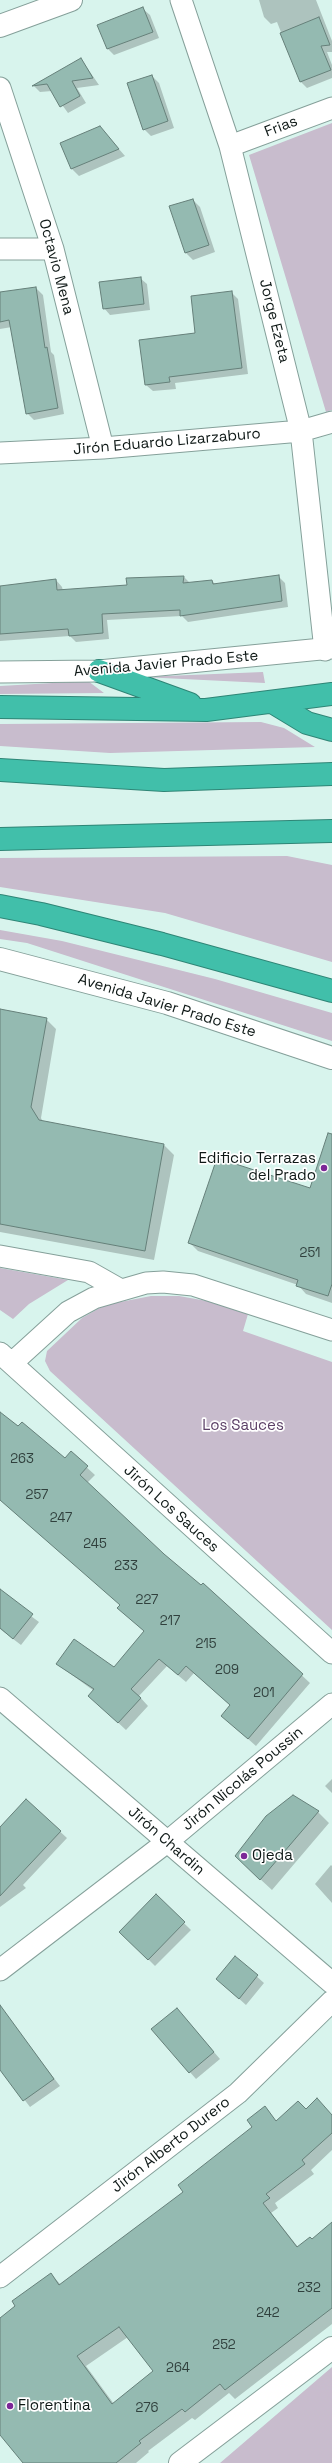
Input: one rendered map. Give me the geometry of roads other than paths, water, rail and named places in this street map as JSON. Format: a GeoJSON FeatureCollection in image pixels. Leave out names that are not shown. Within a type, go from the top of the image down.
{"type":"FeatureCollection","features":[{"type":"Feature","properties":{"kind":"highway"},"geometry":{"type":"LineString","coordinates":[[99,671],[206,710]]}},
{"type":"Feature","properties":{"kind":"highway"},"geometry":{"type":"LineString","coordinates":[[0,707],[206,710],[274,703],[332,694]]}},
{"type":"Feature","properties":{"kind":"highway"},"geometry":{"type":"LineString","coordinates":[[274,703],[307,723],[332,730]]}},
{"type":"Feature","properties":{"kind":"highway"},"geometry":{"type":"LineString","coordinates":[[0,770],[164,780],[332,774]]}},
{"type":"Feature","properties":{"kind":"highway"},"geometry":{"type":"LineString","coordinates":[[0,839],[332,832]]}},
{"type":"Feature","properties":{"kind":"highway"},"geometry":{"type":"LineString","coordinates":[[0,906],[41,914],[332,991]]}},
{"type":"Feature","properties":{"kind":"highway"},"geometry":{"type":"LineString","coordinates":[[0,910],[41,914]]}},
{"type":"Feature","properties":{"kind":"street"},"geometry":{"type":"LineString","coordinates":[[0,26],[71,0]]}},
{"type":"Feature","properties":{"kind":"street","name":"Jorge Ezeta"},"geometry":{"type":"LineString","coordinates":[[180,0],[230,146],[301,431],[329,649]]}},
{"type":"Feature","properties":{"kind":"street","name":"Octavio Mena"},"geometry":{"type":"LineString","coordinates":[[0,88],[53,249],[103,448]]}},
{"type":"Feature","properties":{"kind":"street","name":"Frias"},"geometry":{"type":"LineString","coordinates":[[230,146],[332,108]]}},
{"type":"Feature","properties":{"kind":"street"},"geometry":{"type":"LineString","coordinates":[[0,249],[53,249]]}},
{"type":"Feature","properties":{"kind":"street","name":"Jirón Eduardo Lizarzaburo"},"geometry":{"type":"LineString","coordinates":[[0,453],[103,448],[301,431],[332,422]]}},
{"type":"Feature","properties":{"kind":"street","name":"Avenida Javier Prado Este"},"geometry":{"type":"LineString","coordinates":[[0,672],[99,671],[329,649]]}},
{"type":"Feature","properties":{"kind":"street","name":"Avenida Javier Prado Este"},"geometry":{"type":"LineString","coordinates":[[0,959],[167,1003],[332,1058]]}},
{"type":"Feature","properties":{"kind":"street"},"geometry":{"type":"LineString","coordinates":[[0,1256],[89,1272],[119,1289]]}},
{"type":"Feature","properties":{"kind":"street","name":"Jirón Los Sauces"},"geometry":{"type":"LineString","coordinates":[[332,1330],[193,1285],[163,1282],[146,1283],[119,1289],[94,1298],[68,1312],[6,1358],[332,1653]]}},
{"type":"Feature","properties":{"kind":"street","name":"Jirón Chardin"},"geometry":{"type":"LineString","coordinates":[[0,1698],[332,1983]]}},
{"type":"Feature","properties":{"kind":"street","name":"Jirón Nicolás Poussin"},"geometry":{"type":"LineString","coordinates":[[0,1970],[167,1842],[332,1704]]}},
{"type":"Feature","properties":{"kind":"street","name":"Jirón Alberto Durero"},"geometry":{"type":"LineString","coordinates":[[0,2277],[238,2093],[332,2001]]}},
{"type":"Feature","properties":{"kind":"street"},"geometry":{"type":"LineString","coordinates":[[180,2463],[332,2348]]}},
{"type":"Feature","properties":{"kind":"place","name":"Edificio Terrazas del Prado"},"geometry":{"type":"Point","coordinates":[324,1168]}},
{"type":"Feature","properties":{"kind":"place","name":"Ojeda"},"geometry":{"type":"Point","coordinates":[244,1856]}},
{"type":"Feature","properties":{"kind":"place","name":"Florentina"},"geometry":{"type":"Point","coordinates":[10,2406]}},
{"type":"Feature","properties":{"kind":"park label","name":"Los Sauces"},"geometry":{"type":"Point","coordinates":[243,1426]}}]}
